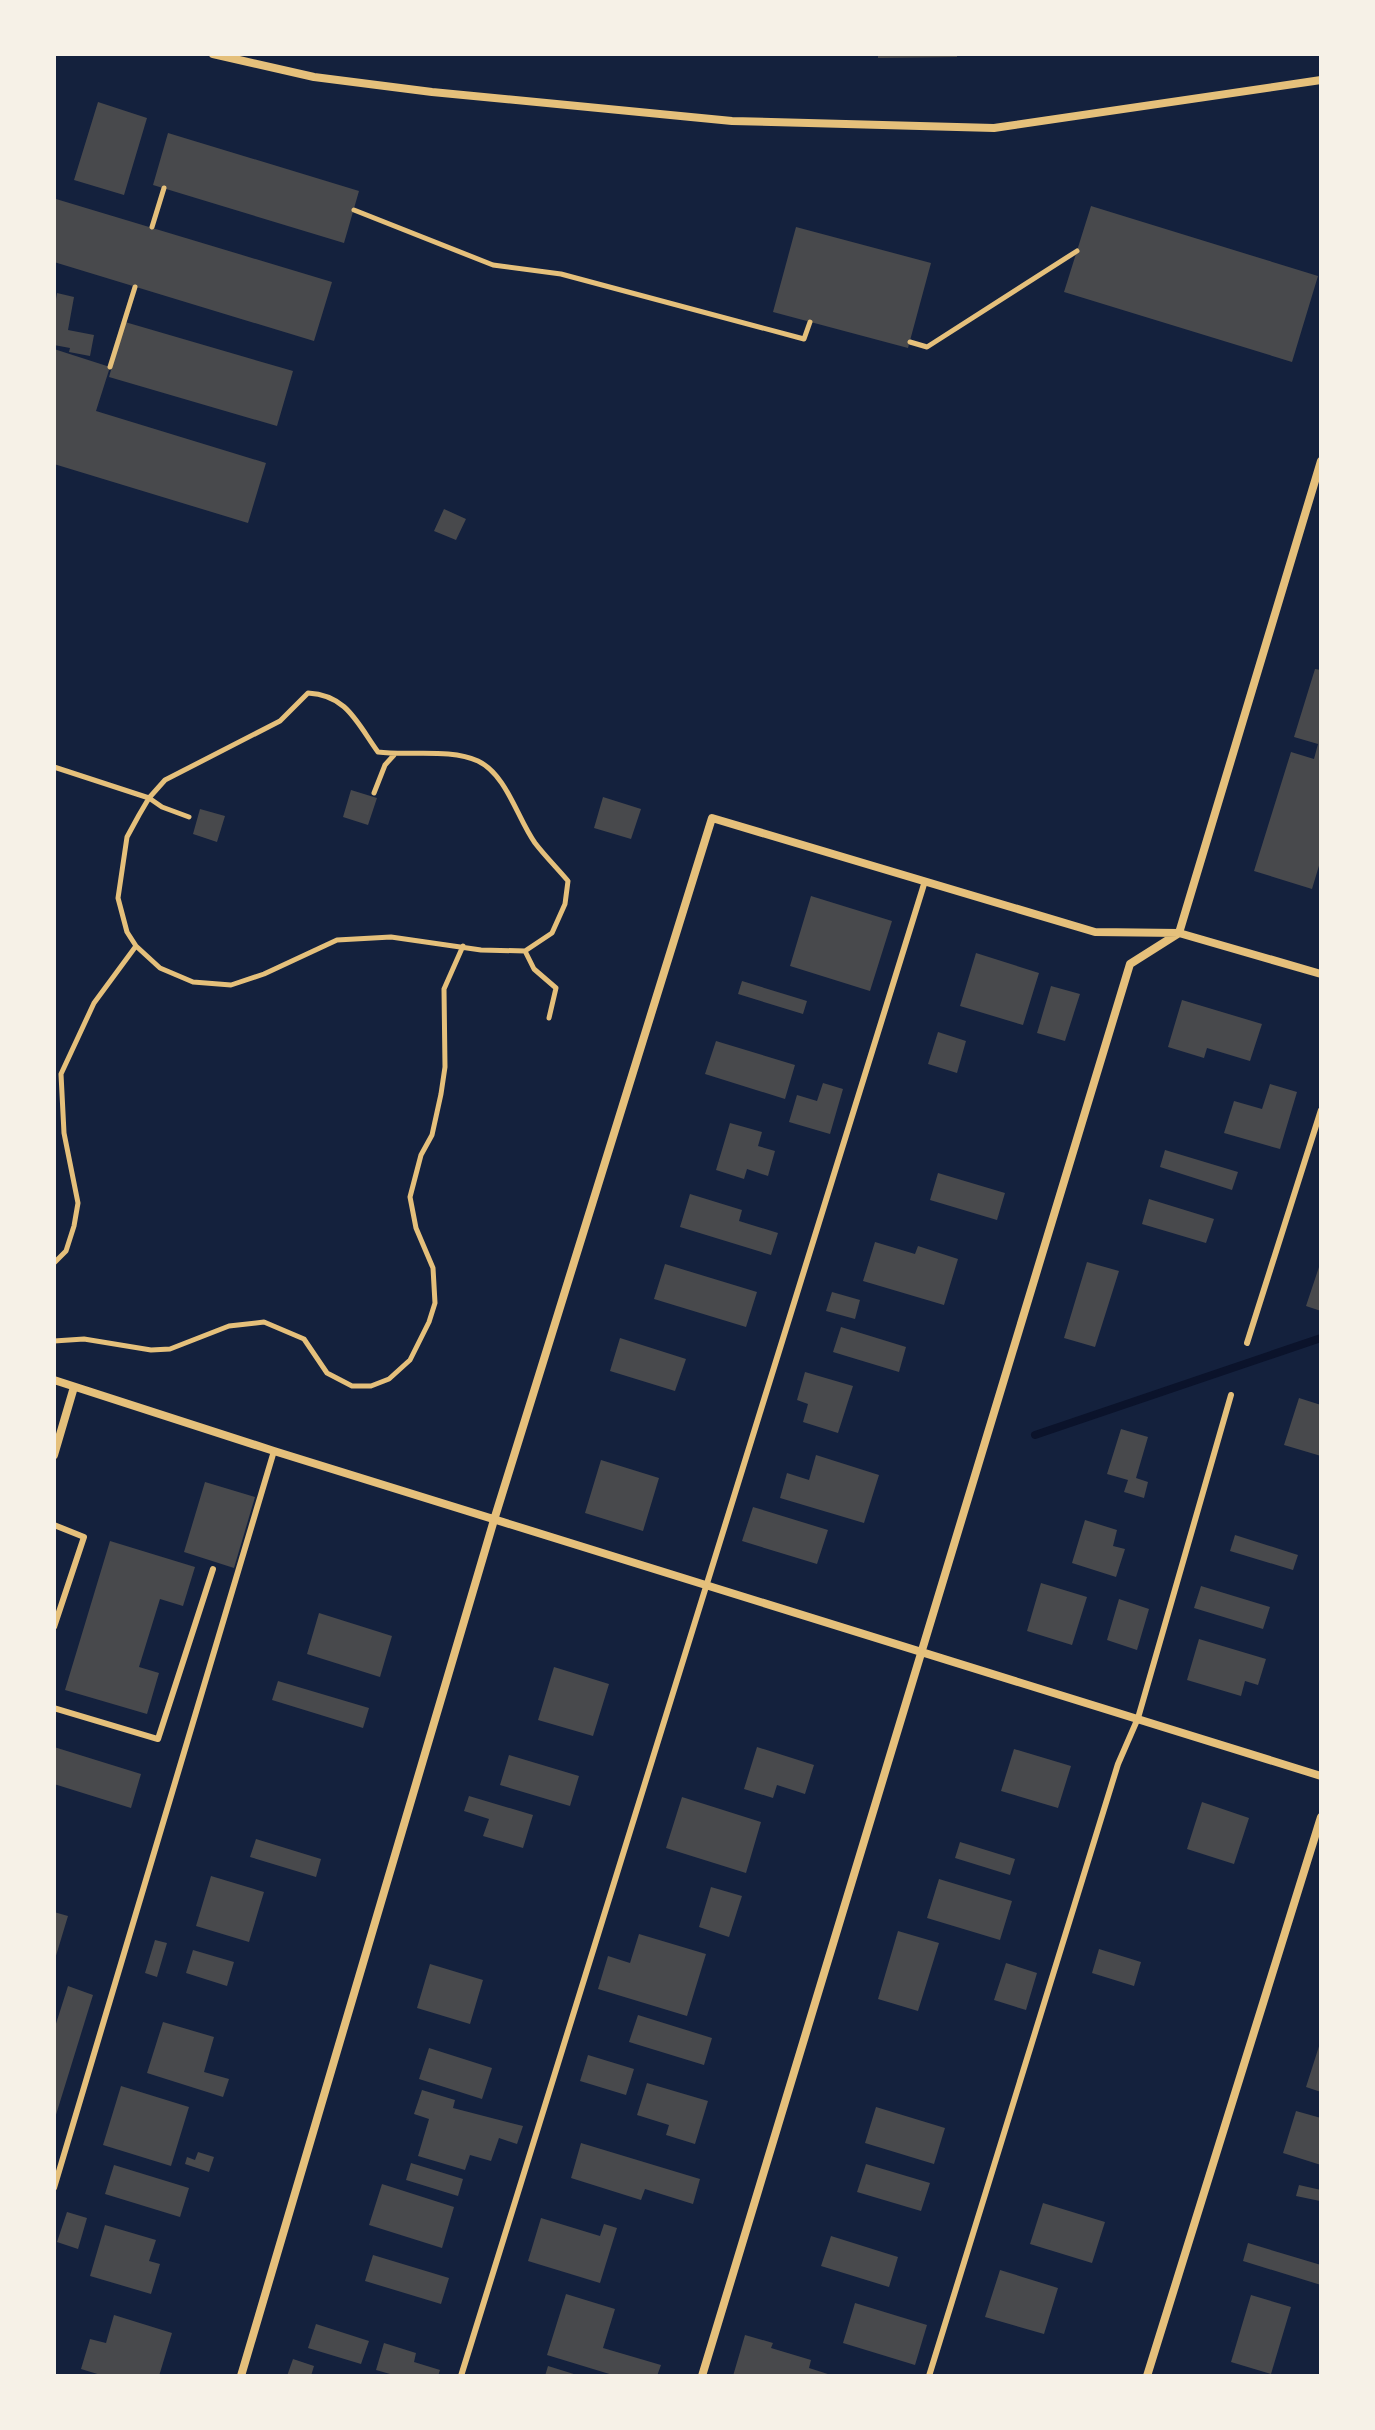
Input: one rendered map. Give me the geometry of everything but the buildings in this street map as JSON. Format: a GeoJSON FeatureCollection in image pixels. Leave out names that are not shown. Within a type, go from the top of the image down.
{"type":"FeatureCollection","features":[{"type":"Feature","properties":{"kind":"street"},"geometry":{"type":"LineString","coordinates":[[213,54],[329,79],[732,121],[994,128],[1321,80]]}},
{"type":"Feature","properties":{"kind":"street"},"geometry":{"type":"LineString","coordinates":[[702,2376],[1130,964],[1179,933],[1321,461]]}},
{"type":"Feature","properties":{"kind":"street"},"geometry":{"type":"LineString","coordinates":[[241,2376],[494,1520],[712,818],[1095,932],[1179,933],[1321,974]]}},
{"type":"Feature","properties":{"kind":"street"},"geometry":{"type":"LineString","coordinates":[[54,1380],[1321,1776]]}},
{"type":"Feature","properties":{"kind":"street"},"geometry":{"type":"LineString","coordinates":[[54,1455],[74,1387]]}},
{"type":"Feature","properties":{"kind":"street"},"geometry":{"type":"LineString","coordinates":[[1147,2376],[1321,1817]]}},
{"type":"Feature","properties":{"kind":"lane"},"geometry":{"type":"LineString","coordinates":[[461,2376],[925,881]]}},
{"type":"Feature","properties":{"kind":"lane"},"geometry":{"type":"LineString","coordinates":[[1247,1343],[1321,1110]]}},
{"type":"Feature","properties":{"kind":"lane"},"geometry":{"type":"LineString","coordinates":[[929,2376],[1114,1779],[1138,1718],[1231,1395]]}},
{"type":"Feature","properties":{"kind":"lane"},"geometry":{"type":"LineString","coordinates":[[54,2188],[274,1451]]}},
{"type":"Feature","properties":{"kind":"lane"},"geometry":{"type":"LineString","coordinates":[[54,1525],[84,1537],[54,1627]]}},
{"type":"Feature","properties":{"kind":"lane"},"geometry":{"type":"LineString","coordinates":[[54,1708],[158,1739],[213,1569]]}},
{"type":"Feature","properties":{"kind":"path"},"geometry":{"type":"LineString","coordinates":[[152,227],[164,188]]}},
{"type":"Feature","properties":{"kind":"path"},"geometry":{"type":"LineString","coordinates":[[354,210],[493,265],[561,274],[804,339],[810,322]]}},
{"type":"Feature","properties":{"kind":"path"},"geometry":{"type":"LineString","coordinates":[[910,342],[927,347],[1077,251]]}},
{"type":"Feature","properties":{"kind":"path"},"geometry":{"type":"LineString","coordinates":[[110,367],[135,287]]}},
{"type":"Feature","properties":{"kind":"path"},"geometry":{"type":"LineString","coordinates":[[308,693],[325,694],[340,701],[378,752],[439,754],[478,761],[504,787],[535,842],[568,881],[565,904],[552,933],[525,951],[481,950],[391,937],[337,940],[264,974],[231,985],[193,982],[160,968],[136,946],[121,915],[119,883],[127,837],[149,798],[165,780],[280,721],[308,693]]}},
{"type":"Feature","properties":{"kind":"path"},"geometry":{"type":"LineString","coordinates":[[374,793],[385,765],[394,754]]}},
{"type":"Feature","properties":{"kind":"path"},"geometry":{"type":"LineString","coordinates":[[54,767],[149,798],[162,807],[189,817]]}},
{"type":"Feature","properties":{"kind":"path"},"geometry":{"type":"LineString","coordinates":[[54,1263],[66,1251],[78,1203],[68,1159],[61,1074],[94,1003],[136,946]]}},
{"type":"Feature","properties":{"kind":"path"},"geometry":{"type":"LineString","coordinates":[[54,1341],[84,1339],[151,1350],[170,1349],[229,1326],[264,1322],[304,1339],[327,1373],[352,1386],[371,1386],[389,1379],[410,1360],[435,1303],[433,1268],[416,1228],[410,1197],[421,1155],[432,1135],[441,1094],[445,1067],[444,989],[463,946]]}},
{"type":"Feature","properties":{"kind":"path"},"geometry":{"type":"LineString","coordinates":[[525,951],[534,969],[556,988],[549,1018]]}},
{"type":"Feature","properties":{"kind":"waterway"},"geometry":{"type":"LineString","coordinates":[[1035,1435],[1321,1338]]}}]}
